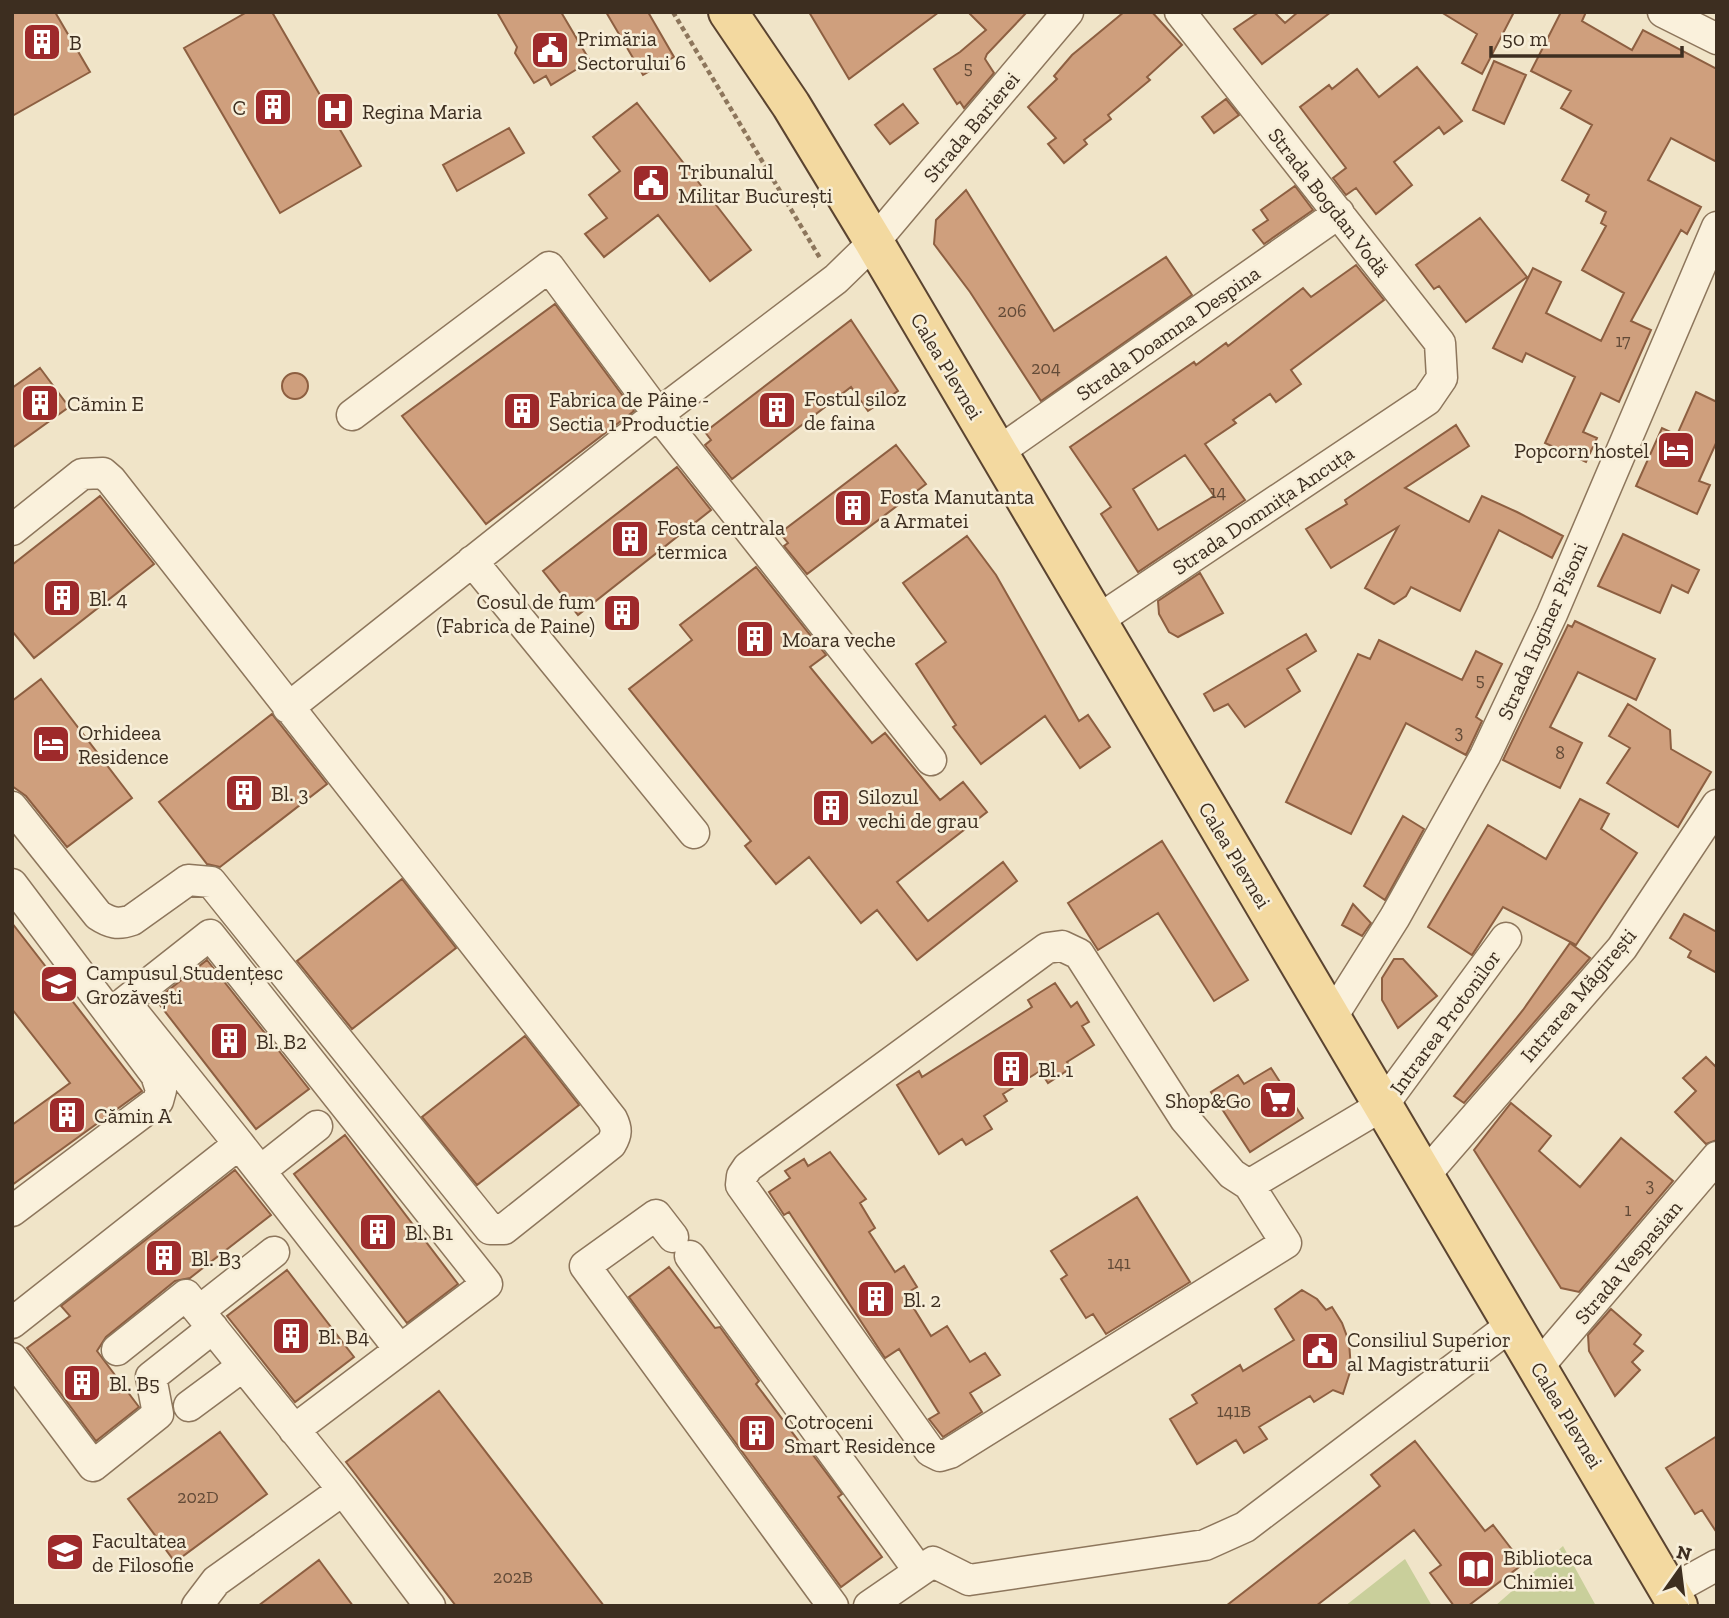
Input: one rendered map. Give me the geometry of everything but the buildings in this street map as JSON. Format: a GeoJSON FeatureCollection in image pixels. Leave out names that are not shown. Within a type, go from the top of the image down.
{"type":"FeatureCollection","features":[{"type":"Feature","properties":{"kind":"main road","name":"Calea Plevnei"},"geometry":{"type":"LineString","coordinates":[[728,12],[790,105],[874,242],[1674,1599]]}},
{"type":"Feature","properties":{"kind":"main road","name":"Calea Plevnei"},"geometry":{"type":"LineString","coordinates":[[748,12],[790,105]]}},
{"type":"Feature","properties":{"kind":"street","name":"Strada Barierei"},"geometry":{"type":"LineString","coordinates":[[288,708],[658,414],[834,281],[874,242],[1068,12]]}},
{"type":"Feature","properties":{"kind":"street","name":"Strada Bogdan Vodă"},"geometry":{"type":"LineString","coordinates":[[1180,12],[1440,343],[1442,378],[1427,400]]}},
{"type":"Feature","properties":{"kind":"street"},"geometry":{"type":"LineString","coordinates":[[1663,12],[1717,39]]}},
{"type":"Feature","properties":{"kind":"street","name":"Strada Doamna Despina"},"geometry":{"type":"LineString","coordinates":[[998,452],[1339,214]]}},
{"type":"Feature","properties":{"kind":"street","name":"Strada Inginer Pisoni"},"geometry":{"type":"LineString","coordinates":[[1332,1017],[1395,917],[1485,756],[1552,614],[1717,227]]}},
{"type":"Feature","properties":{"kind":"street"},"geometry":{"type":"LineString","coordinates":[[352,415],[549,267],[658,414],[931,760]]}},
{"type":"Feature","properties":{"kind":"street","name":"Strada Domnița Ancuța"},"geometry":{"type":"LineString","coordinates":[[1098,620],[1427,400]]}},
{"type":"Feature","properties":{"kind":"street"},"geometry":{"type":"LineString","coordinates":[[12,530],[82,474],[103,473],[111,480],[617,1128],[611,1144],[504,1229],[490,1228],[483,1224],[211,882],[188,880],[132,920],[121,924],[108,922],[97,915],[12,807]]}},
{"type":"Feature","properties":{"kind":"street"},"geometry":{"type":"LineString","coordinates":[[472,561],[694,833]]}},
{"type":"Feature","properties":{"kind":"street","name":"Intrarea Măgirești"},"geometry":{"type":"LineString","coordinates":[[1425,1175],[1622,948],[1717,805]]}},
{"type":"Feature","properties":{"kind":"street"},"geometry":{"type":"LineString","coordinates":[[12,884],[156,1075],[161,1090],[158,1101],[12,1211]]}},
{"type":"Feature","properties":{"kind":"street"},"geometry":{"type":"LineString","coordinates":[[294,1430],[400,1350],[487,1284],[210,935],[125,1002],[400,1350]]}},
{"type":"Feature","properties":{"kind":"street","name":"Intrarea Protonilor"},"geometry":{"type":"LineString","coordinates":[[1383,1105],[1506,938]]}},
{"type":"Feature","properties":{"kind":"street"},"geometry":{"type":"LineString","coordinates":[[1062,946],[1079,954],[1185,1119],[1232,1174],[1248,1185],[1286,1243],[950,1453],[940,1456],[930,1451],[741,1185],[742,1176],[748,1167],[1047,948],[1062,946]]}},
{"type":"Feature","properties":{"kind":"street"},"geometry":{"type":"LineString","coordinates":[[1248,1185],[1383,1105]]}},
{"type":"Feature","properties":{"kind":"street"},"geometry":{"type":"LineString","coordinates":[[260,1171],[317,1126]]}},
{"type":"Feature","properties":{"kind":"street"},"geometry":{"type":"LineString","coordinates":[[12,1323],[239,1144]]}},
{"type":"Feature","properties":{"kind":"street","name":"Strada Vespasian"},"geometry":{"type":"LineString","coordinates":[[1538,1367],[1717,1157]]}},
{"type":"Feature","properties":{"kind":"street"},"geometry":{"type":"LineString","coordinates":[[833,1606],[586,1266],[656,1215],[919,1571]]}},
{"type":"Feature","properties":{"kind":"street"},"geometry":{"type":"LineString","coordinates":[[12,1358],[93,1466],[158,1414],[151,1377],[274,1252]]}},
{"type":"Feature","properties":{"kind":"street"},"geometry":{"type":"LineString","coordinates":[[117,1350],[186,1295],[343,1490],[430,1606]]}},
{"type":"Feature","properties":{"kind":"street"},"geometry":{"type":"LineString","coordinates":[[869,1606],[933,1562],[969,1580],[1205,1545],[1245,1527],[1513,1324]]}},
{"type":"Feature","properties":{"kind":"street"},"geometry":{"type":"LineString","coordinates":[[189,1406],[243,1366]]}},
{"type":"Feature","properties":{"kind":"street"},"geometry":{"type":"LineString","coordinates":[[197,1606],[216,1581],[343,1490]]}},
{"type":"Feature","properties":{"kind":"street"},"geometry":{"type":"LineString","coordinates":[[1674,1599],[1717,1565]]}},
{"type":"Feature","properties":{"kind":"path"},"geometry":{"type":"LineString","coordinates":[[673,12],[834,281]]}},
{"type":"Feature","properties":{"kind":"green space"},"geometry":{"type":"Polygon","coordinates":[[[1563,1546],[1596,1606],[1495,1606],[1563,1546]]]}},
{"type":"Feature","properties":{"kind":"green space"},"geometry":{"type":"Polygon","coordinates":[[[1405,1559],[1432,1606],[1345,1606],[1405,1559]]]}},
{"type":"Feature","properties":{"kind":"place","name":"B"},"geometry":{"type":"Point","coordinates":[42,42]}},
{"type":"Feature","properties":{"kind":"place","name":"Primăria Sectorului 6"},"geometry":{"type":"Point","coordinates":[550,50]}},
{"type":"Feature","properties":{"kind":"place","name":"C"},"geometry":{"type":"Point","coordinates":[273,107]}},
{"type":"Feature","properties":{"kind":"place","name":"Regina Maria"},"geometry":{"type":"Point","coordinates":[335,111]}},
{"type":"Feature","properties":{"kind":"place","name":"Tribunalul Militar București"},"geometry":{"type":"Point","coordinates":[651,183]}},
{"type":"Feature","properties":{"kind":"place","name":"Cămin E"},"geometry":{"type":"Point","coordinates":[40,403]}},
{"type":"Feature","properties":{"kind":"place","name":"Fostul siloz de faina"},"geometry":{"type":"Point","coordinates":[777,410]}},
{"type":"Feature","properties":{"kind":"place","name":"Fabrica de Pâine - Sectia 1 Productie"},"geometry":{"type":"Point","coordinates":[522,411]}},
{"type":"Feature","properties":{"kind":"place","name":"Popcorn hostel"},"geometry":{"type":"Point","coordinates":[1676,450]}},
{"type":"Feature","properties":{"kind":"place","name":"Fosta Manutanta a Armatei"},"geometry":{"type":"Point","coordinates":[853,508]}},
{"type":"Feature","properties":{"kind":"place","name":"Fosta centrala termica"},"geometry":{"type":"Point","coordinates":[630,539]}},
{"type":"Feature","properties":{"kind":"place","name":"Bl. 4"},"geometry":{"type":"Point","coordinates":[62,598]}},
{"type":"Feature","properties":{"kind":"place","name":"Cosul de fum (Fabrica de Paine)"},"geometry":{"type":"Point","coordinates":[622,613]}},
{"type":"Feature","properties":{"kind":"place","name":"Moara veche"},"geometry":{"type":"Point","coordinates":[755,639]}},
{"type":"Feature","properties":{"kind":"place","name":"Orhideea Residence"},"geometry":{"type":"Point","coordinates":[51,744]}},
{"type":"Feature","properties":{"kind":"place","name":"Bl. 3"},"geometry":{"type":"Point","coordinates":[244,793]}},
{"type":"Feature","properties":{"kind":"place","name":"Silozul vechi de grau"},"geometry":{"type":"Point","coordinates":[831,808]}},
{"type":"Feature","properties":{"kind":"place","name":"Campusul Studențesc Grozăvești"},"geometry":{"type":"Point","coordinates":[59,984]}},
{"type":"Feature","properties":{"kind":"place","name":"Bl. B2"},"geometry":{"type":"Point","coordinates":[229,1041]}},
{"type":"Feature","properties":{"kind":"place","name":"Bl. 1"},"geometry":{"type":"Point","coordinates":[1011,1069]}},
{"type":"Feature","properties":{"kind":"place","name":"Shop&Go"},"geometry":{"type":"Point","coordinates":[1278,1100]}},
{"type":"Feature","properties":{"kind":"place","name":"Cămin A"},"geometry":{"type":"Point","coordinates":[67,1115]}},
{"type":"Feature","properties":{"kind":"place","name":"Bl. B1"},"geometry":{"type":"Point","coordinates":[378,1232]}},
{"type":"Feature","properties":{"kind":"place","name":"Bl. B3"},"geometry":{"type":"Point","coordinates":[164,1258]}},
{"type":"Feature","properties":{"kind":"place","name":"Bl. 2"},"geometry":{"type":"Point","coordinates":[876,1299]}},
{"type":"Feature","properties":{"kind":"place","name":"Bl. B4"},"geometry":{"type":"Point","coordinates":[291,1336]}},
{"type":"Feature","properties":{"kind":"place","name":"Consiliul Superior al Magistraturii"},"geometry":{"type":"Point","coordinates":[1320,1351]}},
{"type":"Feature","properties":{"kind":"place","name":"Bl. B5"},"geometry":{"type":"Point","coordinates":[82,1383]}},
{"type":"Feature","properties":{"kind":"place","name":"Cotroceni Smart Residence"},"geometry":{"type":"Point","coordinates":[757,1433]}},
{"type":"Feature","properties":{"kind":"place","name":"Facultatea de Filosofie"},"geometry":{"type":"Point","coordinates":[65,1552]}},
{"type":"Feature","properties":{"kind":"place","name":"Biblioteca Chimiei"},"geometry":{"type":"Point","coordinates":[1476,1569]}}]}
